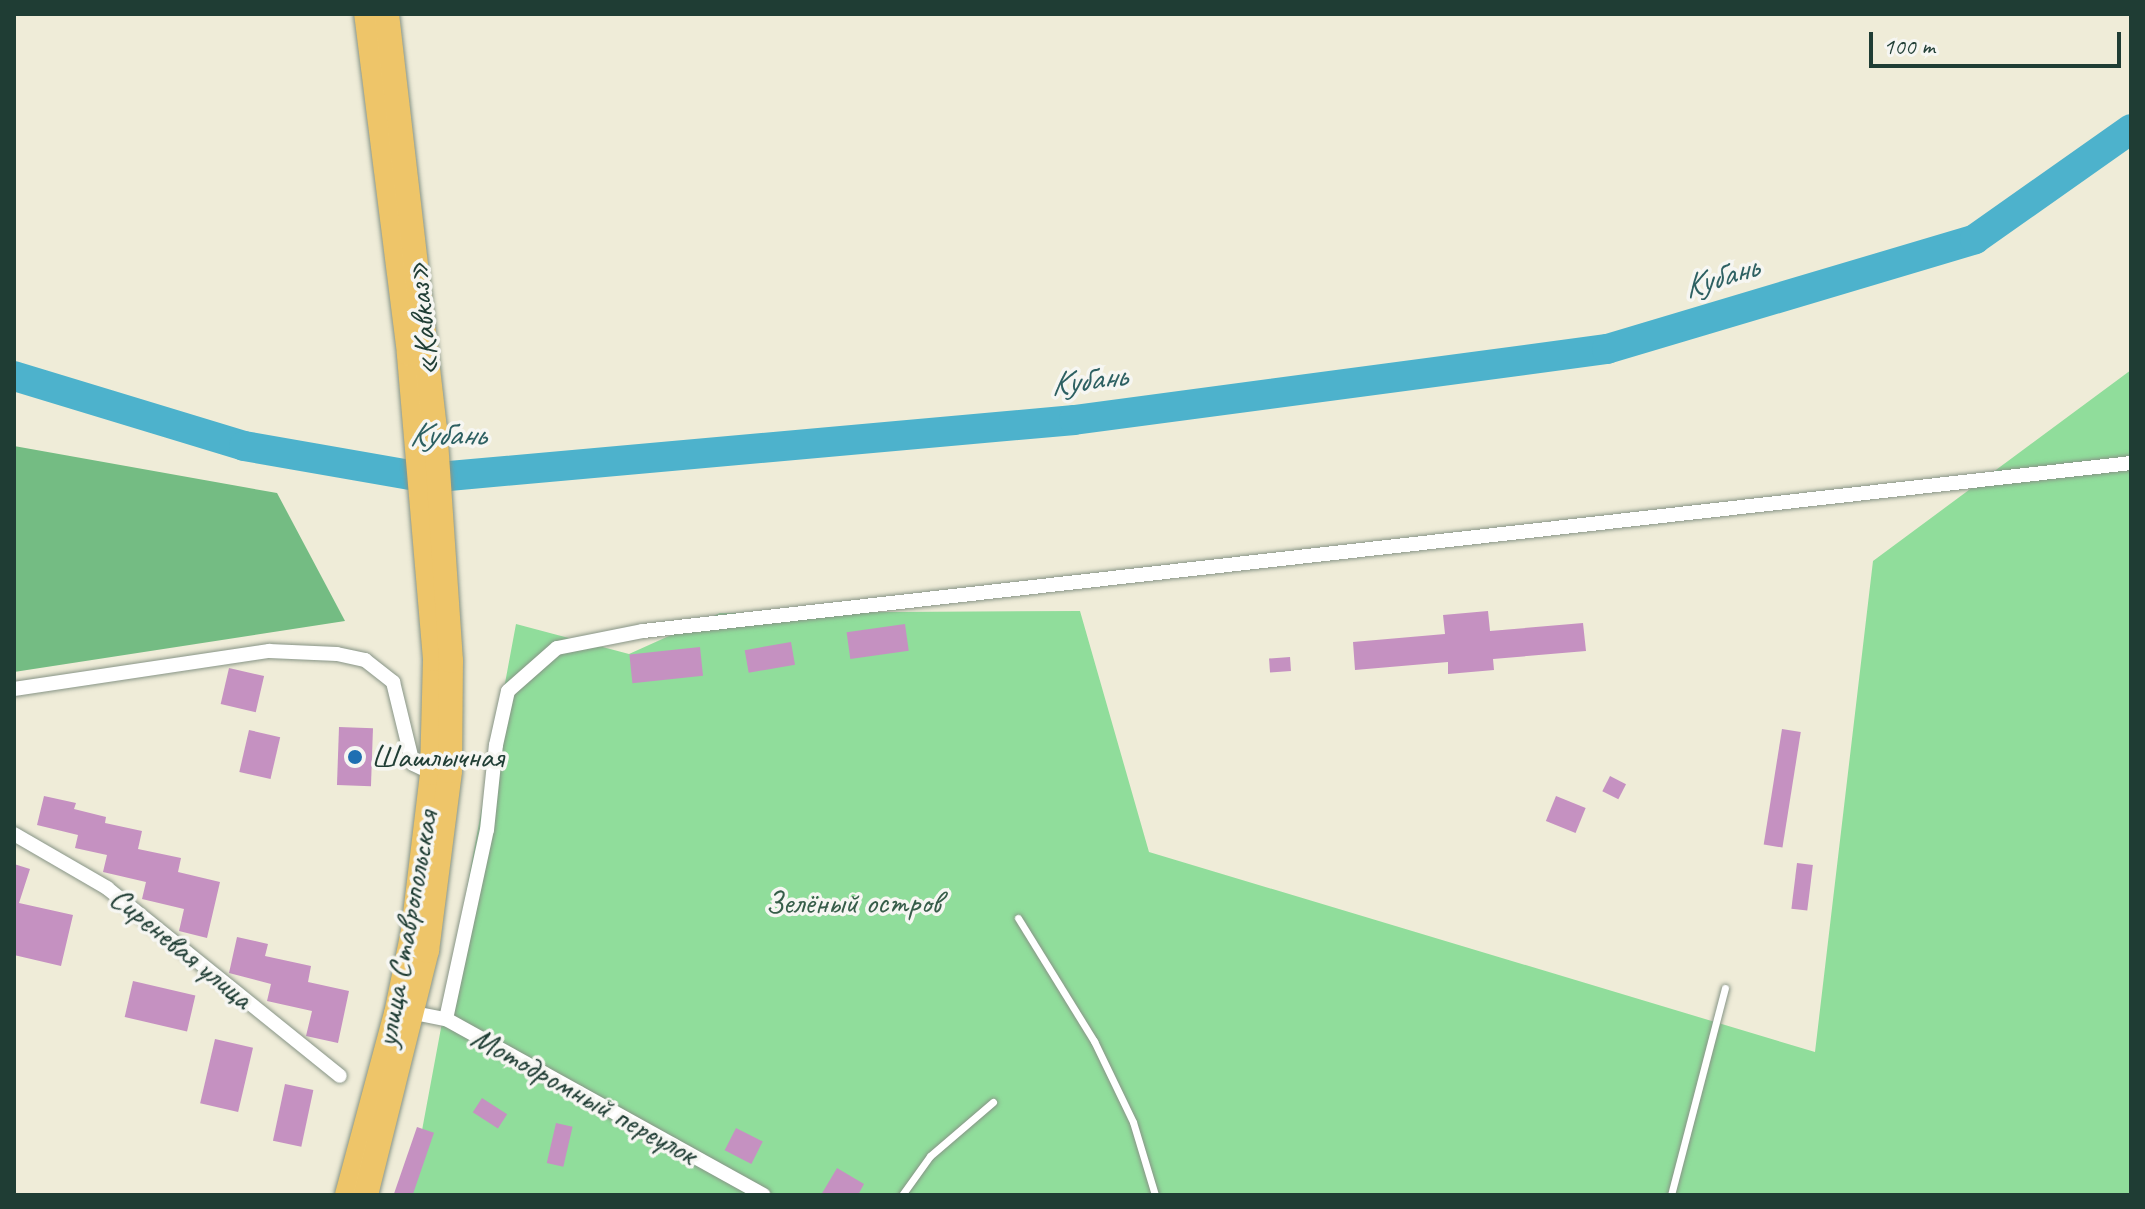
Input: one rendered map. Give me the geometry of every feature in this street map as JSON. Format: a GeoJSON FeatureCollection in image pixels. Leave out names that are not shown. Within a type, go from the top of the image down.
{"type":"FeatureCollection","features":[{"type":"Feature","properties":{"kind":"highway"},"geometry":{"type":"LineString","coordinates":[[366,14],[397,174]]}},
{"type":"Feature","properties":{"kind":"highway"},"geometry":{"type":"LineString","coordinates":[[387,14],[397,174]]}},
{"type":"Feature","properties":{"kind":"highway","name":"«Кавказ»"},"geometry":{"type":"LineString","coordinates":[[397,174],[421,470],[443,660]]}},
{"type":"Feature","properties":{"kind":"highway","name":"улица Ставропольская"},"geometry":{"type":"LineString","coordinates":[[347,1195],[402,986],[432,773],[443,660]]}},
{"type":"Feature","properties":{"kind":"highway","name":"улица Ставропольская"},"geometry":{"type":"LineString","coordinates":[[366,1195],[414,1013],[440,866],[450,771],[443,660]]}},
{"type":"Feature","properties":{"kind":"street"},"geometry":{"type":"LineString","coordinates":[[446,1019],[487,830],[496,745],[508,691],[557,648],[643,631],[2131,463]]}},
{"type":"Feature","properties":{"kind":"street"},"geometry":{"type":"LineString","coordinates":[[14,689],[269,651],[337,654],[365,660],[393,682],[413,764],[432,773]]}},
{"type":"Feature","properties":{"kind":"street","name":"Сиреневая улица"},"geometry":{"type":"LineString","coordinates":[[14,834],[107,888],[340,1076]]}},
{"type":"Feature","properties":{"kind":"street","name":"Мотодромный переулок"},"geometry":{"type":"LineString","coordinates":[[414,1013],[446,1019],[764,1195]]}},
{"type":"Feature","properties":{"kind":"lane"},"geometry":{"type":"LineString","coordinates":[[1018,918],[1094,1041],[1133,1122],[1155,1195]]}},
{"type":"Feature","properties":{"kind":"lane"},"geometry":{"type":"LineString","coordinates":[[1671,1195],[1725,988]]}},
{"type":"Feature","properties":{"kind":"lane"},"geometry":{"type":"LineString","coordinates":[[902,1195],[930,1156],[993,1102]]}},
{"type":"Feature","properties":{"kind":"green space","name":"Зелёный остров"},"geometry":{"type":"Polygon","coordinates":[[[2131,370],[2131,1195],[410,1195],[516,624],[629,654],[720,613],[1080,611],[1149,852],[1815,1052],[1873,561],[2131,370]]]}},
{"type":"Feature","properties":{"kind":"green space"},"geometry":{"type":"Polygon","coordinates":[[[14,446],[277,493],[345,621],[14,672],[14,446]]]}},
{"type":"Feature","properties":{"kind":"building"},"geometry":{"type":"Polygon","coordinates":[[[1488,611],[1490,631],[1583,623],[1586,651],[1493,659],[1494,670],[1448,674],[1448,662],[1355,670],[1353,642],[1445,634],[1443,615],[1488,611]]]}},
{"type":"Feature","properties":{"kind":"building"},"geometry":{"type":"Polygon","coordinates":[[[905,624],[909,651],[850,659],[847,632],[905,624]]]}},
{"type":"Feature","properties":{"kind":"building"},"geometry":{"type":"Polygon","coordinates":[[[791,642],[795,665],[749,673],[745,650],[791,642]]]}},
{"type":"Feature","properties":{"kind":"building"},"geometry":{"type":"Polygon","coordinates":[[[700,647],[703,676],[632,683],[629,654],[700,647]]]}},
{"type":"Feature","properties":{"kind":"building"},"geometry":{"type":"Polygon","coordinates":[[[1290,657],[1291,671],[1270,672],[1269,658],[1290,657]]]}},
{"type":"Feature","properties":{"kind":"building"},"geometry":{"type":"Polygon","coordinates":[[[229,668],[264,676],[256,712],[221,704],[229,668]]]}},
{"type":"Feature","properties":{"kind":"building","name":"Шашлычная"},"geometry":{"type":"Polygon","coordinates":[[[339,727],[373,728],[371,786],[337,785],[339,727]]]}},
{"type":"Feature","properties":{"kind":"building"},"geometry":{"type":"Polygon","coordinates":[[[1782,729],[1801,732],[1782,848],[1764,845],[1782,729]]]}},
{"type":"Feature","properties":{"kind":"building"},"geometry":{"type":"Polygon","coordinates":[[[249,730],[280,737],[271,779],[239,772],[249,730]]]}},
{"type":"Feature","properties":{"kind":"building"},"geometry":{"type":"Polygon","coordinates":[[[1610,776],[1626,784],[1618,799],[1602,791],[1610,776]]]}},
{"type":"Feature","properties":{"kind":"building"},"geometry":{"type":"Polygon","coordinates":[[[44,796],[76,803],[74,809],[106,817],[105,823],[142,831],[138,849],[181,858],[178,872],[220,882],[207,938],[179,931],[184,909],[142,899],[146,882],[103,872],[107,855],[75,848],[78,835],[37,825],[44,796]]]}},
{"type":"Feature","properties":{"kind":"building"},"geometry":{"type":"Polygon","coordinates":[[[1556,796],[1586,808],[1576,833],[1546,821],[1556,796]]]}},
{"type":"Feature","properties":{"kind":"building"},"geometry":{"type":"Polygon","coordinates":[[[1797,863],[1813,865],[1807,911],[1791,909],[1797,863]]]}},
{"type":"Feature","properties":{"kind":"building"},"geometry":{"type":"Polygon","coordinates":[[[14,864],[30,869],[19,903],[73,915],[61,966],[14,955],[14,864]]]}},
{"type":"Feature","properties":{"kind":"building"},"geometry":{"type":"Polygon","coordinates":[[[237,937],[268,944],[265,956],[311,966],[308,982],[349,991],[338,1043],[306,1036],[312,1011],[267,1001],[271,984],[229,973],[237,937]]]}},
{"type":"Feature","properties":{"kind":"building"},"geometry":{"type":"Polygon","coordinates":[[[133,981],[195,995],[187,1031],[125,1017],[133,981]]]}},
{"type":"Feature","properties":{"kind":"building"},"geometry":{"type":"Polygon","coordinates":[[[215,1039],[253,1048],[238,1112],[200,1103],[215,1039]]]}},
{"type":"Feature","properties":{"kind":"building"},"geometry":{"type":"Polygon","coordinates":[[[285,1084],[313,1090],[301,1147],[273,1141],[285,1084]]]}},
{"type":"Feature","properties":{"kind":"building"},"geometry":{"type":"Polygon","coordinates":[[[482,1098],[507,1114],[498,1129],[473,1112],[482,1098]]]}},
{"type":"Feature","properties":{"kind":"building"},"geometry":{"type":"Polygon","coordinates":[[[556,1123],[573,1127],[563,1167],[547,1163],[556,1123]]]}},
{"type":"Feature","properties":{"kind":"building"},"geometry":{"type":"Polygon","coordinates":[[[417,1127],[434,1133],[413,1195],[394,1195],[417,1127]]]}},
{"type":"Feature","properties":{"kind":"building"},"geometry":{"type":"Polygon","coordinates":[[[736,1128],[763,1142],[751,1164],[725,1150],[736,1128]]]}},
{"type":"Feature","properties":{"kind":"building"},"geometry":{"type":"Polygon","coordinates":[[[837,1168],[864,1184],[858,1195],[821,1195],[837,1168]]]}},
{"type":"Feature","properties":{"kind":"waterway","name":"Кубань"},"geometry":{"type":"LineString","coordinates":[[14,376],[244,446],[427,478],[1074,420],[1607,349],[1975,239],[2131,129]]}},
{"type":"Feature","properties":{"kind":"place","name":"Шашлычная"},"geometry":{"type":"Point","coordinates":[355,757]}}]}
